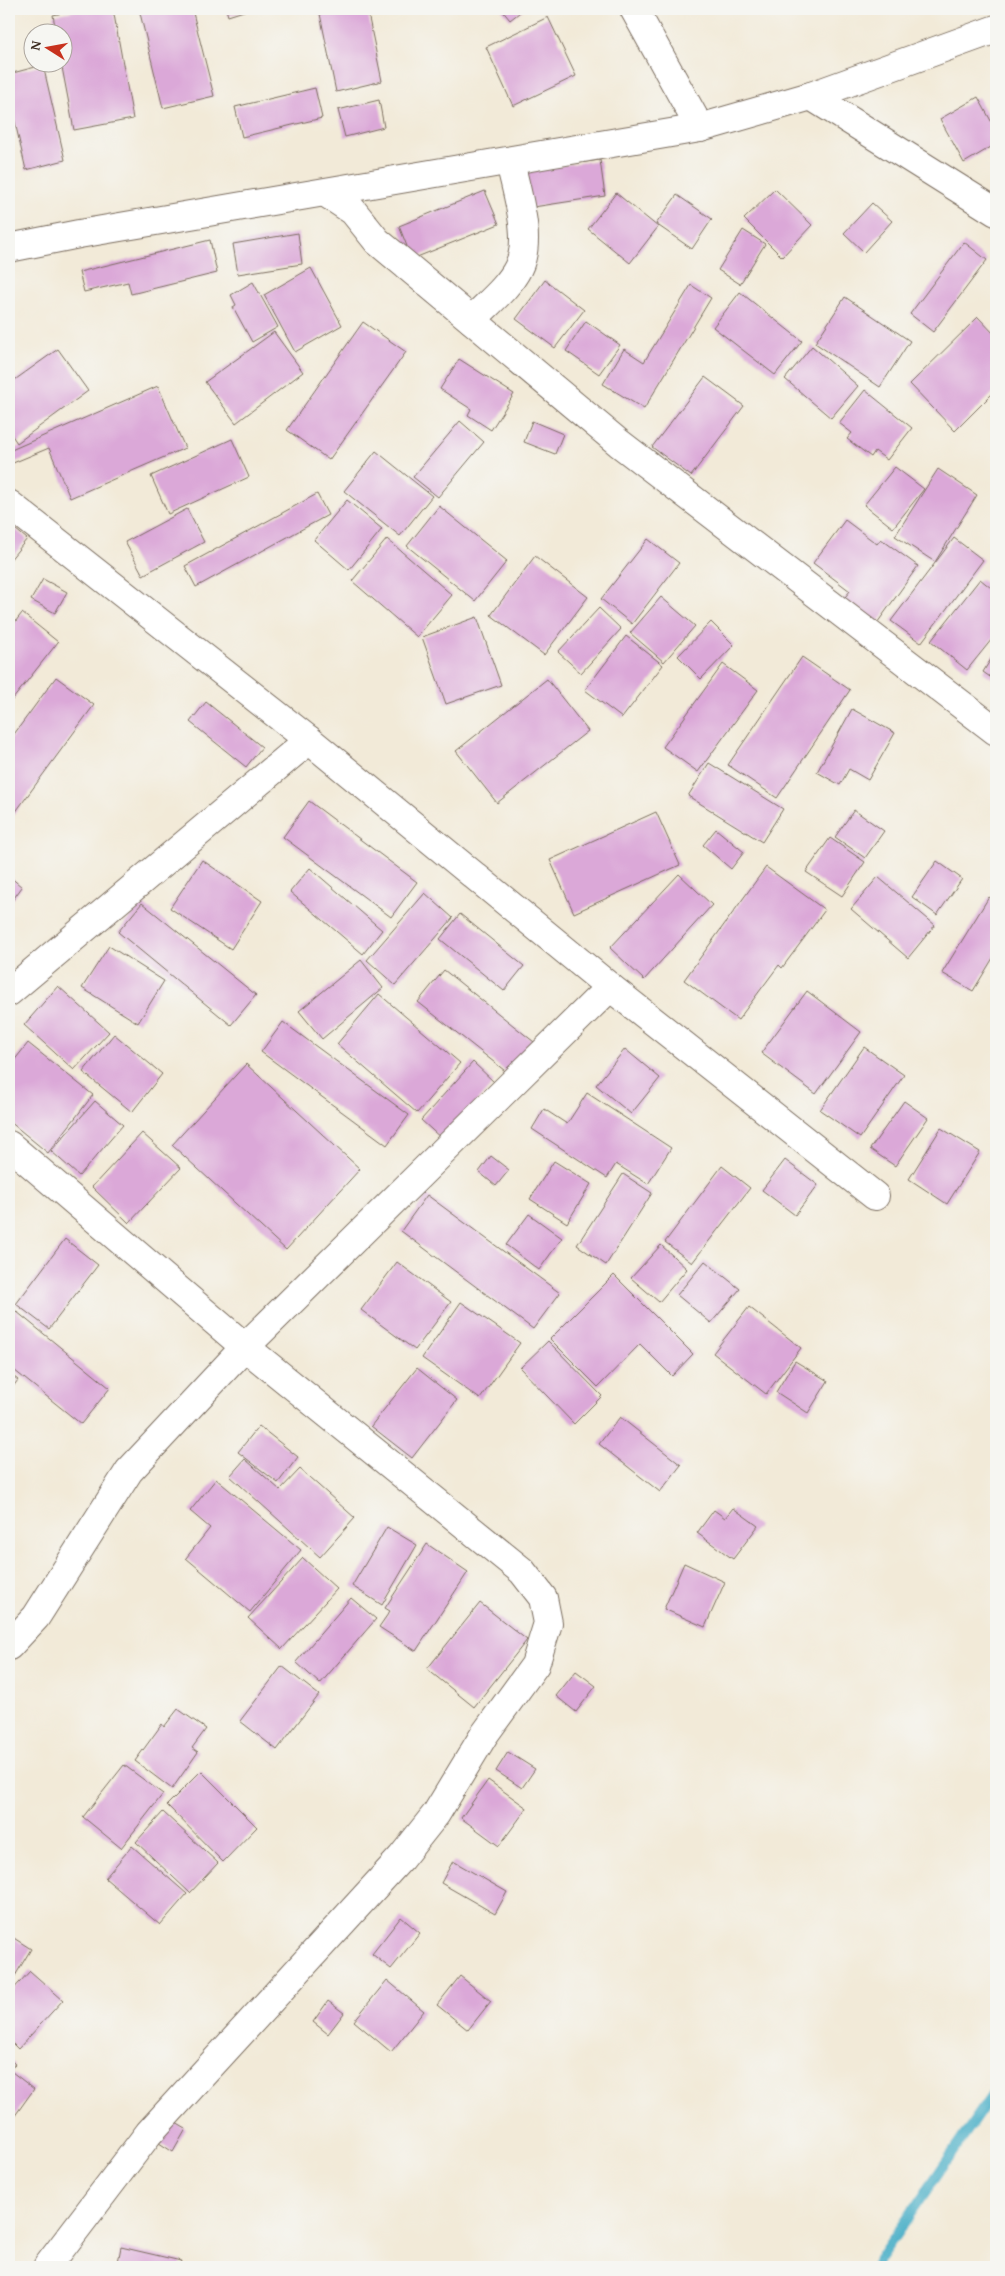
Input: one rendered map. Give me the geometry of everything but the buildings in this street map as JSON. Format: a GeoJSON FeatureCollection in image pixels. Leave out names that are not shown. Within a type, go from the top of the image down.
{"type":"FeatureCollection","features":[{"type":"Feature","properties":{"kind":"street"},"geometry":{"type":"LineString","coordinates":[[634,9],[700,128]]}},
{"type":"Feature","properties":{"kind":"street"},"geometry":{"type":"LineString","coordinates":[[9,248],[79,234],[700,128],[811,96],[996,29]]}},
{"type":"Feature","properties":{"kind":"street"},"geometry":{"type":"LineString","coordinates":[[811,96],[996,212]]}},
{"type":"Feature","properties":{"kind":"street"},"geometry":{"type":"LineString","coordinates":[[472,320],[508,283],[519,267],[526,240],[510,161]]}},
{"type":"Feature","properties":{"kind":"street"},"geometry":{"type":"LineString","coordinates":[[326,193],[353,212],[377,241],[619,443],[996,731]]}},
{"type":"Feature","properties":{"kind":"street"},"geometry":{"type":"LineString","coordinates":[[9,504],[309,740],[610,987],[875,1196]]}},
{"type":"Feature","properties":{"kind":"street"},"geometry":{"type":"LineString","coordinates":[[9,992],[309,740]]}},
{"type":"Feature","properties":{"kind":"street"},"geometry":{"type":"LineString","coordinates":[[9,1646],[36,1617],[129,1471],[245,1346],[610,987]]}},
{"type":"Feature","properties":{"kind":"street"},"geometry":{"type":"LineString","coordinates":[[9,1145],[245,1346],[522,1571],[543,1598],[548,1623],[535,1665],[484,1736],[436,1814],[401,1858],[149,2133],[47,2267]]}},
{"type":"Feature","properties":{"kind":"waterway"},"geometry":{"type":"LineString","coordinates":[[874,2267],[996,2089]]}}]}
